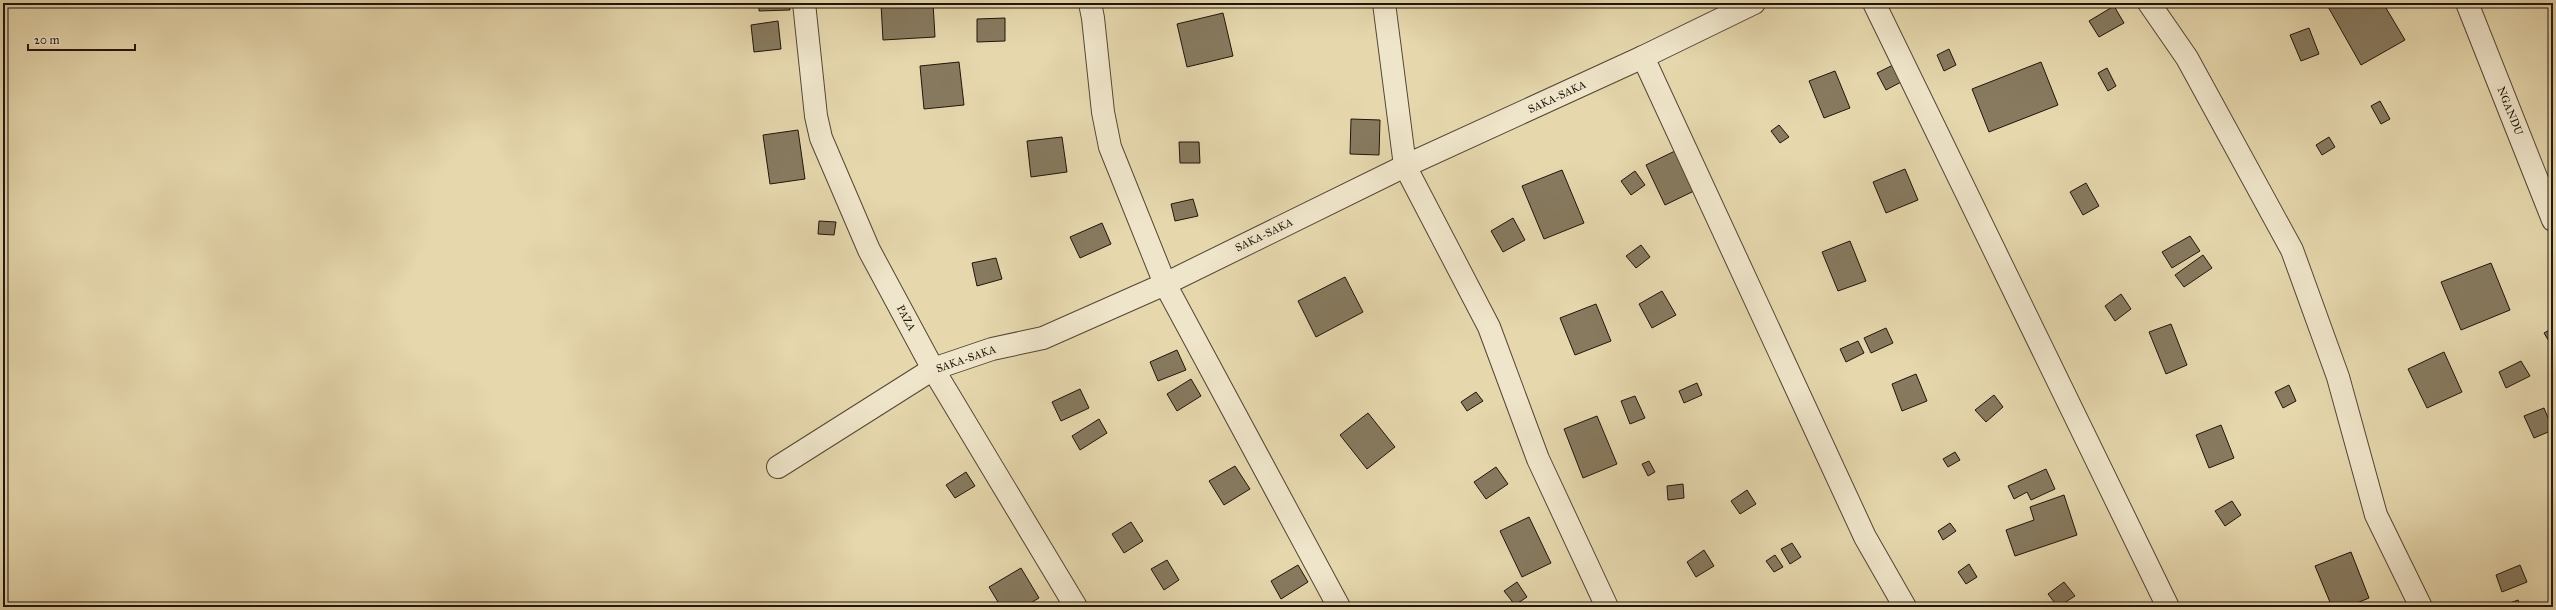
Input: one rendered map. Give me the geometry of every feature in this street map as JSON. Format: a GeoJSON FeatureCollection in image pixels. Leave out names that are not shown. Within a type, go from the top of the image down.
{"type":"FeatureCollection","features":[{"type":"Feature","properties":{"kind":"street","name":"PAZA"},"geometry":{"type":"LineString","coordinates":[[804,3],[816,116],[821,138],[869,250],[933,369],[1076,607]]}},
{"type":"Feature","properties":{"kind":"street"},"geometry":{"type":"LineString","coordinates":[[1090,3],[1103,112],[1110,147],[1165,284],[1339,607]]}},
{"type":"Feature","properties":{"kind":"street"},"geometry":{"type":"LineString","coordinates":[[1384,3],[1405,166],[1489,327],[1538,459],[1607,607]]}},
{"type":"Feature","properties":{"kind":"street","name":"SAKA-SAKA"},"geometry":{"type":"LineString","coordinates":[[778,467],[933,369],[992,349],[1043,338],[1165,284],[1405,166],[1643,57],[1729,8],[1754,3]]}},
{"type":"Feature","properties":{"kind":"street"},"geometry":{"type":"LineString","coordinates":[[1874,3],[2168,607]]}},
{"type":"Feature","properties":{"kind":"street"},"geometry":{"type":"LineString","coordinates":[[2150,3],[2187,58],[2292,250],[2338,377],[2376,516],[2421,607]]}},
{"type":"Feature","properties":{"kind":"street","name":"NGANDU"},"geometry":{"type":"LineString","coordinates":[[2467,3],[2553,220]]}},
{"type":"Feature","properties":{"kind":"street"},"geometry":{"type":"LineString","coordinates":[[1643,57],[1865,537],[1905,607]]}},
{"type":"Feature","properties":{"kind":"building"},"geometry":{"type":"Polygon","coordinates":[[[759,3],[789,3],[790,10],[759,11],[759,3]]]}},
{"type":"Feature","properties":{"kind":"building"},"geometry":{"type":"Polygon","coordinates":[[[933,3],[935,37],[883,40],[881,4],[933,3]]]}},
{"type":"Feature","properties":{"kind":"building"},"geometry":{"type":"Polygon","coordinates":[[[2330,3],[2383,3],[2405,40],[2361,65],[2327,5],[2330,3]]]}},
{"type":"Feature","properties":{"kind":"building"},"geometry":{"type":"Polygon","coordinates":[[[2114,6],[2124,23],[2099,37],[2089,21],[2114,6]]]}},
{"type":"Feature","properties":{"kind":"building"},"geometry":{"type":"Polygon","coordinates":[[[1223,13],[1233,56],[1187,67],[1177,24],[1223,13]]]}},
{"type":"Feature","properties":{"kind":"building"},"geometry":{"type":"Polygon","coordinates":[[[1005,18],[1005,41],[977,42],[977,19],[1005,18]]]}},
{"type":"Feature","properties":{"kind":"building"},"geometry":{"type":"Polygon","coordinates":[[[778,21],[781,49],[754,52],[751,25],[778,21]]]}},
{"type":"Feature","properties":{"kind":"building"},"geometry":{"type":"Polygon","coordinates":[[[2309,28],[2319,54],[2301,61],[2290,35],[2309,28]]]}},
{"type":"Feature","properties":{"kind":"building"},"geometry":{"type":"Polygon","coordinates":[[[1949,49],[1956,65],[1944,71],[1937,55],[1949,49]]]}},
{"type":"Feature","properties":{"kind":"building"},"geometry":{"type":"Polygon","coordinates":[[[959,62],[964,105],[924,109],[920,66],[959,62]]]}},
{"type":"Feature","properties":{"kind":"building"},"geometry":{"type":"Polygon","coordinates":[[[2041,62],[2058,105],[1989,132],[1972,89],[2041,62]]]}},
{"type":"Feature","properties":{"kind":"building"},"geometry":{"type":"Polygon","coordinates":[[[1895,64],[1903,81],[1886,90],[1877,73],[1895,64]]]}},
{"type":"Feature","properties":{"kind":"building"},"geometry":{"type":"Polygon","coordinates":[[[2107,68],[2116,86],[2108,91],[2098,73],[2107,68]]]}},
{"type":"Feature","properties":{"kind":"building"},"geometry":{"type":"Polygon","coordinates":[[[1835,71],[1850,108],[1824,118],[1809,81],[1835,71]]]}},
{"type":"Feature","properties":{"kind":"building"},"geometry":{"type":"Polygon","coordinates":[[[2380,101],[2390,119],[2381,124],[2371,106],[2380,101]]]}},
{"type":"Feature","properties":{"kind":"building"},"geometry":{"type":"Polygon","coordinates":[[[1351,119],[1380,120],[1379,155],[1350,154],[1351,119]]]}},
{"type":"Feature","properties":{"kind":"building"},"geometry":{"type":"Polygon","coordinates":[[[1779,125],[1789,137],[1780,143],[1771,131],[1779,125]]]}},
{"type":"Feature","properties":{"kind":"building"},"geometry":{"type":"Polygon","coordinates":[[[798,130],[805,179],[770,184],[763,135],[798,130]]]}},
{"type":"Feature","properties":{"kind":"building"},"geometry":{"type":"Polygon","coordinates":[[[1062,137],[1067,172],[1031,177],[1027,141],[1062,137]]]}},
{"type":"Feature","properties":{"kind":"building"},"geometry":{"type":"Polygon","coordinates":[[[2329,137],[2335,147],[2322,155],[2316,145],[2329,137]]]}},
{"type":"Feature","properties":{"kind":"building"},"geometry":{"type":"Polygon","coordinates":[[[1179,142],[1199,142],[1200,163],[1180,163],[1179,142]]]}},
{"type":"Feature","properties":{"kind":"building"},"geometry":{"type":"Polygon","coordinates":[[[1675,151],[1694,191],[1665,205],[1646,165],[1675,151]]]}},
{"type":"Feature","properties":{"kind":"building"},"geometry":{"type":"Polygon","coordinates":[[[1905,169],[1918,200],[1886,213],[1873,182],[1905,169]]]}},
{"type":"Feature","properties":{"kind":"building"},"geometry":{"type":"Polygon","coordinates":[[[1562,170],[1584,223],[1544,239],[1522,186],[1562,170]]]}},
{"type":"Feature","properties":{"kind":"building"},"geometry":{"type":"Polygon","coordinates":[[[1635,171],[1645,185],[1631,195],[1621,181],[1635,171]]]}},
{"type":"Feature","properties":{"kind":"building"},"geometry":{"type":"Polygon","coordinates":[[[2086,183],[2099,206],[2083,215],[2070,192],[2086,183]]]}},
{"type":"Feature","properties":{"kind":"building"},"geometry":{"type":"Polygon","coordinates":[[[1193,199],[1198,216],[1175,221],[1171,204],[1193,199]]]}},
{"type":"Feature","properties":{"kind":"building"},"geometry":{"type":"Polygon","coordinates":[[[1513,218],[1525,240],[1503,252],[1491,231],[1513,218]]]}},
{"type":"Feature","properties":{"kind":"building"},"geometry":{"type":"Polygon","coordinates":[[[819,221],[836,222],[834,235],[818,234],[819,221]]]}},
{"type":"Feature","properties":{"kind":"building"},"geometry":{"type":"Polygon","coordinates":[[[1102,223],[1111,244],[1080,258],[1070,237],[1102,223]]]}},
{"type":"Feature","properties":{"kind":"building"},"geometry":{"type":"Polygon","coordinates":[[[2190,236],[2200,251],[2172,268],[2162,252],[2190,236]]]}},
{"type":"Feature","properties":{"kind":"building"},"geometry":{"type":"Polygon","coordinates":[[[1850,241],[1866,281],[1838,291],[1822,252],[1850,241]]]}},
{"type":"Feature","properties":{"kind":"building"},"geometry":{"type":"Polygon","coordinates":[[[1641,245],[1650,257],[1636,268],[1626,256],[1641,245]]]}},
{"type":"Feature","properties":{"kind":"building"},"geometry":{"type":"Polygon","coordinates":[[[2203,255],[2212,268],[2184,287],[2175,275],[2203,255]]]}},
{"type":"Feature","properties":{"kind":"building"},"geometry":{"type":"Polygon","coordinates":[[[996,258],[1002,279],[977,286],[972,263],[996,258]]]}},
{"type":"Feature","properties":{"kind":"building"},"geometry":{"type":"Polygon","coordinates":[[[2491,263],[2510,310],[2461,330],[2441,282],[2491,263]]]}},
{"type":"Feature","properties":{"kind":"building"},"geometry":{"type":"Polygon","coordinates":[[[1345,277],[1363,312],[1316,337],[1298,301],[1345,277]]]}},
{"type":"Feature","properties":{"kind":"building"},"geometry":{"type":"Polygon","coordinates":[[[1662,291],[1676,315],[1652,328],[1639,304],[1662,291]]]}},
{"type":"Feature","properties":{"kind":"building"},"geometry":{"type":"Polygon","coordinates":[[[2121,294],[2131,309],[2115,321],[2105,306],[2121,294]]]}},
{"type":"Feature","properties":{"kind":"building"},"geometry":{"type":"Polygon","coordinates":[[[1596,304],[1611,341],[1575,355],[1560,318],[1596,304]]]}},
{"type":"Feature","properties":{"kind":"building"},"geometry":{"type":"Polygon","coordinates":[[[2171,324],[2187,365],[2166,374],[2149,332],[2171,324]]]}},
{"type":"Feature","properties":{"kind":"building"},"geometry":{"type":"Polygon","coordinates":[[[1886,328],[1893,343],[1871,353],[1864,338],[1886,328]]]}},
{"type":"Feature","properties":{"kind":"building"},"geometry":{"type":"Polygon","coordinates":[[[2553,328],[2553,348],[2544,333],[2553,328]]]}},
{"type":"Feature","properties":{"kind":"building"},"geometry":{"type":"Polygon","coordinates":[[[1858,341],[1864,353],[1846,362],[1840,349],[1858,341]]]}},
{"type":"Feature","properties":{"kind":"building"},"geometry":{"type":"Polygon","coordinates":[[[1177,350],[1186,370],[1158,381],[1150,362],[1177,350]]]}},
{"type":"Feature","properties":{"kind":"building"},"geometry":{"type":"Polygon","coordinates":[[[2444,352],[2462,392],[2427,408],[2408,369],[2444,352]]]}},
{"type":"Feature","properties":{"kind":"building"},"geometry":{"type":"Polygon","coordinates":[[[2521,361],[2530,376],[2506,388],[2499,372],[2521,361]]]}},
{"type":"Feature","properties":{"kind":"building"},"geometry":{"type":"Polygon","coordinates":[[[1916,374],[1927,401],[1902,411],[1892,384],[1916,374]]]}},
{"type":"Feature","properties":{"kind":"building"},"geometry":{"type":"Polygon","coordinates":[[[1191,379],[1201,396],[1177,411],[1167,394],[1191,379]]]}},
{"type":"Feature","properties":{"kind":"building"},"geometry":{"type":"Polygon","coordinates":[[[1697,383],[1702,395],[1684,403],[1679,391],[1697,383]]]}},
{"type":"Feature","properties":{"kind":"building"},"geometry":{"type":"Polygon","coordinates":[[[2289,385],[2296,401],[2283,408],[2275,392],[2289,385]]]}},
{"type":"Feature","properties":{"kind":"building"},"geometry":{"type":"Polygon","coordinates":[[[1080,389],[1089,408],[1061,421],[1052,402],[1080,389]]]}},
{"type":"Feature","properties":{"kind":"building"},"geometry":{"type":"Polygon","coordinates":[[[1476,392],[1483,401],[1467,411],[1461,402],[1476,392]]]}},
{"type":"Feature","properties":{"kind":"building"},"geometry":{"type":"Polygon","coordinates":[[[1994,395],[2003,407],[1986,422],[1975,410],[1994,395]]]}},
{"type":"Feature","properties":{"kind":"building"},"geometry":{"type":"Polygon","coordinates":[[[1635,396],[1645,418],[1630,424],[1621,401],[1635,396]]]}},
{"type":"Feature","properties":{"kind":"building"},"geometry":{"type":"Polygon","coordinates":[[[2544,408],[2553,430],[2534,438],[2524,416],[2544,408]]]}},
{"type":"Feature","properties":{"kind":"building"},"geometry":{"type":"Polygon","coordinates":[[[1368,413],[1395,447],[1367,469],[1340,435],[1368,413]]]}},
{"type":"Feature","properties":{"kind":"building"},"geometry":{"type":"Polygon","coordinates":[[[1597,416],[1617,464],[1583,478],[1564,429],[1597,416]]]}},
{"type":"Feature","properties":{"kind":"building"},"geometry":{"type":"Polygon","coordinates":[[[1099,419],[1107,433],[1080,450],[1072,436],[1099,419]]]}},
{"type":"Feature","properties":{"kind":"building"},"geometry":{"type":"Polygon","coordinates":[[[2221,425],[2234,458],[2209,468],[2196,435],[2221,425]]]}},
{"type":"Feature","properties":{"kind":"building"},"geometry":{"type":"Polygon","coordinates":[[[1955,452],[1960,460],[1948,467],[1943,459],[1955,452]]]}},
{"type":"Feature","properties":{"kind":"building"},"geometry":{"type":"Polygon","coordinates":[[[1649,461],[1655,472],[1648,476],[1642,464],[1649,461]]]}},
{"type":"Feature","properties":{"kind":"building"},"geometry":{"type":"Polygon","coordinates":[[[1235,466],[1250,489],[1224,505],[1209,481],[1235,466]]]}},
{"type":"Feature","properties":{"kind":"building"},"geometry":{"type":"Polygon","coordinates":[[[1496,467],[1508,484],[1486,499],[1474,482],[1496,467]]]}},
{"type":"Feature","properties":{"kind":"building"},"geometry":{"type":"Polygon","coordinates":[[[2046,469],[2055,489],[2031,500],[2027,492],[2014,499],[2008,486],[2046,469]]]}},
{"type":"Feature","properties":{"kind":"building"},"geometry":{"type":"Polygon","coordinates":[[[966,472],[975,486],[955,498],[946,485],[966,472]]]}},
{"type":"Feature","properties":{"kind":"building"},"geometry":{"type":"Polygon","coordinates":[[[1683,484],[1684,498],[1668,500],[1667,486],[1683,484]]]}},
{"type":"Feature","properties":{"kind":"building"},"geometry":{"type":"Polygon","coordinates":[[[1747,490],[1756,504],[1740,514],[1731,501],[1747,490]]]}},
{"type":"Feature","properties":{"kind":"building"},"geometry":{"type":"Polygon","coordinates":[[[2064,495],[2077,535],[2015,556],[2006,530],[2034,520],[2030,507],[2064,495]]]}},
{"type":"Feature","properties":{"kind":"building"},"geometry":{"type":"Polygon","coordinates":[[[2232,501],[2241,515],[2225,526],[2215,511],[2232,501]]]}},
{"type":"Feature","properties":{"kind":"building"},"geometry":{"type":"Polygon","coordinates":[[[1529,517],[1551,563],[1522,577],[1500,531],[1529,517]]]}},
{"type":"Feature","properties":{"kind":"building"},"geometry":{"type":"Polygon","coordinates":[[[1131,522],[1143,541],[1124,553],[1112,534],[1131,522]]]}},
{"type":"Feature","properties":{"kind":"building"},"geometry":{"type":"Polygon","coordinates":[[[1950,523],[1956,531],[1943,540],[1938,531],[1950,523]]]}},
{"type":"Feature","properties":{"kind":"building"},"geometry":{"type":"Polygon","coordinates":[[[1792,543],[1801,557],[1790,564],[1781,549],[1792,543]]]}},
{"type":"Feature","properties":{"kind":"building"},"geometry":{"type":"Polygon","coordinates":[[[1704,550],[1714,566],[1696,577],[1687,562],[1704,550]]]}},
{"type":"Feature","properties":{"kind":"building"},"geometry":{"type":"Polygon","coordinates":[[[2351,552],[2369,598],[2347,607],[2332,607],[2315,566],[2351,552]]]}},
{"type":"Feature","properties":{"kind":"building"},"geometry":{"type":"Polygon","coordinates":[[[1775,555],[1783,567],[1774,572],[1766,561],[1775,555]]]}},
{"type":"Feature","properties":{"kind":"building"},"geometry":{"type":"Polygon","coordinates":[[[1167,560],[1179,580],[1164,590],[1151,569],[1167,560]]]}},
{"type":"Feature","properties":{"kind":"building"},"geometry":{"type":"Polygon","coordinates":[[[1969,564],[1977,577],[1966,584],[1958,572],[1969,564]]]}},
{"type":"Feature","properties":{"kind":"building"},"geometry":{"type":"Polygon","coordinates":[[[1298,565],[1308,582],[1281,599],[1271,581],[1298,565]]]}},
{"type":"Feature","properties":{"kind":"building"},"geometry":{"type":"Polygon","coordinates":[[[2520,565],[2527,582],[2502,592],[2496,575],[2520,565]]]}},
{"type":"Feature","properties":{"kind":"building"},"geometry":{"type":"Polygon","coordinates":[[[1021,568],[1039,598],[1024,607],[1001,607],[989,587],[1021,568]]]}},
{"type":"Feature","properties":{"kind":"building"},"geometry":{"type":"Polygon","coordinates":[[[1517,582],[1527,597],[1515,605],[1504,591],[1517,582]]]}},
{"type":"Feature","properties":{"kind":"building"},"geometry":{"type":"Polygon","coordinates":[[[2064,582],[2075,596],[2058,607],[2048,594],[2064,582]]]}},
{"type":"Feature","properties":{"kind":"building"},"geometry":{"type":"Polygon","coordinates":[[[2518,600],[2521,607],[2499,607],[2518,600]]]}}]}
